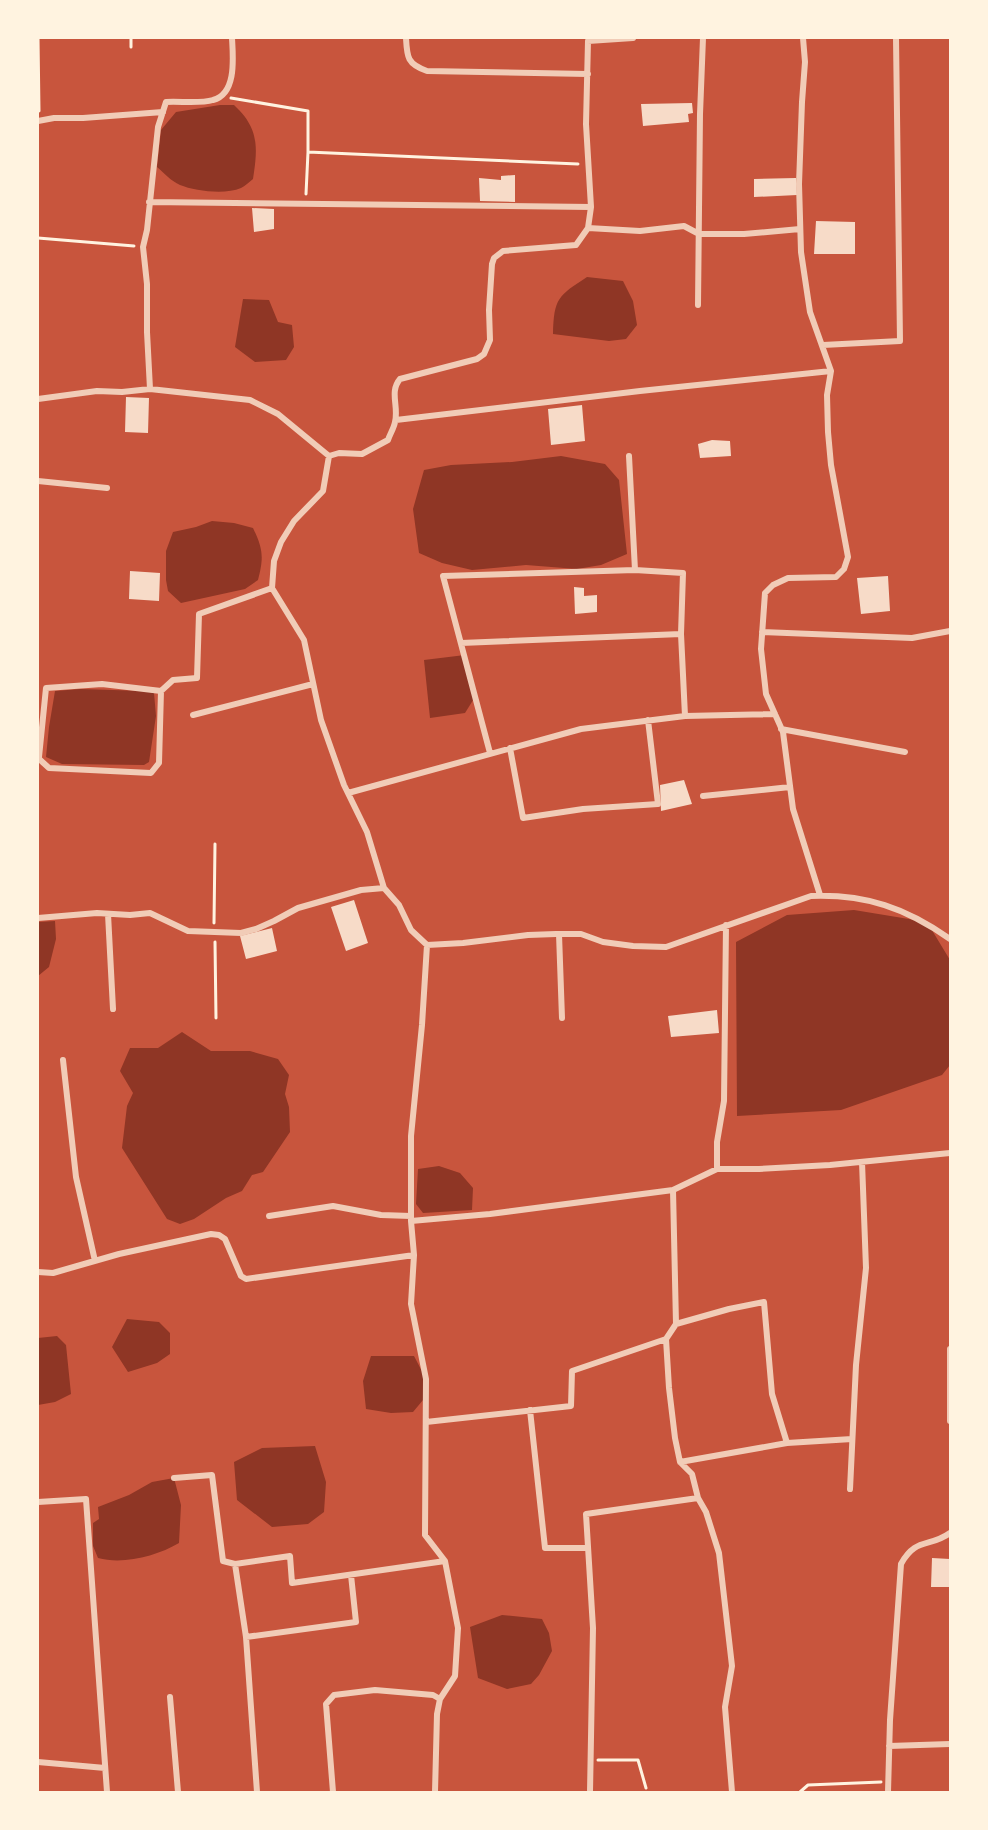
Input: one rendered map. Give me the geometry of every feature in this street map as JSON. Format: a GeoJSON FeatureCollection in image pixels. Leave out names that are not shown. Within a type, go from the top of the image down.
{"type":"FeatureCollection","features":[{"type":"Feature","properties":{"kind":"street"},"geometry":{"type":"LineString","coordinates":[[150,389],[147,284],[143,247],[158,127],[166,102],[212,101],[223,96],[229,88],[233,57],[232,38]]}},
{"type":"Feature","properties":{"kind":"street"},"geometry":{"type":"LineString","coordinates":[[406,38],[407,55],[412,63],[427,71],[588,74]]}},
{"type":"Feature","properties":{"kind":"street"},"geometry":{"type":"LineString","coordinates":[[329,456],[339,453],[362,454],[388,440],[396,420],[394,394],[395,384],[400,379],[477,359],[484,354],[490,340],[489,310],[494,258],[503,251],[576,245],[588,228],[591,207],[586,124],[588,41],[633,38]]}},
{"type":"Feature","properties":{"kind":"street"},"geometry":{"type":"LineString","coordinates":[[698,305],[700,114],[704,38]]}},
{"type":"Feature","properties":{"kind":"street"},"geometry":{"type":"LineString","coordinates":[[803,38],[805,62],[799,184],[801,252],[810,312],[831,371],[827,395],[831,465],[848,557],[844,569],[836,577],[788,578],[773,585],[765,593],[762,649],[766,694],[782,729],[795,819],[820,896]]}},
{"type":"Feature","properties":{"kind":"street"},"geometry":{"type":"LineString","coordinates":[[823,345],[900,341],[896,38]]}},
{"type":"Feature","properties":{"kind":"street"},"geometry":{"type":"LineString","coordinates":[[38,121],[54,118],[163,112]]}},
{"type":"Feature","properties":{"kind":"street"},"geometry":{"type":"LineString","coordinates":[[149,202],[591,207]]}},
{"type":"Feature","properties":{"kind":"street"},"geometry":{"type":"LineString","coordinates":[[588,228],[640,231],[684,226],[699,234],[744,234],[800,229]]}},
{"type":"Feature","properties":{"kind":"street"},"geometry":{"type":"LineString","coordinates":[[396,420],[831,371]]}},
{"type":"Feature","properties":{"kind":"street"},"geometry":{"type":"LineString","coordinates":[[38,399],[97,391],[122,392],[150,389],[250,400],[278,414],[329,456]]}},
{"type":"Feature","properties":{"kind":"street"},"geometry":{"type":"LineString","coordinates":[[329,456],[323,491],[294,521],[281,542],[274,561],[272,588],[304,640],[321,720],[348,793],[367,832],[384,888],[399,905],[411,930],[427,945],[463,944],[528,935],[581,934],[603,942],[666,947],[811,896],[833,895],[899,909],[927,922],[951,939]]}},
{"type":"Feature","properties":{"kind":"street"},"geometry":{"type":"LineString","coordinates":[[629,456],[635,570]]}},
{"type":"Feature","properties":{"kind":"street"},"geometry":{"type":"LineString","coordinates":[[38,481],[107,488]]}},
{"type":"Feature","properties":{"kind":"street"},"geometry":{"type":"LineString","coordinates":[[490,753],[443,576],[635,570],[683,573],[681,634],[685,716]]}},
{"type":"Feature","properties":{"kind":"street"},"geometry":{"type":"LineString","coordinates":[[161,691],[102,684],[46,688],[38,758],[49,768],[151,773],[159,763],[161,691],[173,680],[197,678],[199,614],[272,588]]}},
{"type":"Feature","properties":{"kind":"street"},"geometry":{"type":"LineString","coordinates":[[762,632],[912,638],[951,632]]}},
{"type":"Feature","properties":{"kind":"street"},"geometry":{"type":"LineString","coordinates":[[461,643],[681,634]]}},
{"type":"Feature","properties":{"kind":"street"},"geometry":{"type":"LineString","coordinates":[[193,715],[313,684]]}},
{"type":"Feature","properties":{"kind":"street"},"geometry":{"type":"LineString","coordinates":[[348,793],[581,729],[685,716],[775,714]]}},
{"type":"Feature","properties":{"kind":"street"},"geometry":{"type":"LineString","coordinates":[[510,748],[523,818],[583,809],[658,804],[648,720]]}},
{"type":"Feature","properties":{"kind":"street"},"geometry":{"type":"LineString","coordinates":[[782,729],[905,752]]}},
{"type":"Feature","properties":{"kind":"street"},"geometry":{"type":"LineString","coordinates":[[703,796],[790,787]]}},
{"type":"Feature","properties":{"kind":"street"},"geometry":{"type":"LineString","coordinates":[[38,918],[150,913],[188,931],[240,933],[256,929],[298,908],[361,890],[384,888]]}},
{"type":"Feature","properties":{"kind":"street"},"geometry":{"type":"LineString","coordinates":[[108,914],[113,1009]]}},
{"type":"Feature","properties":{"kind":"street"},"geometry":{"type":"LineString","coordinates":[[717,1169],[717,1142],[724,1101],[726,925]]}},
{"type":"Feature","properties":{"kind":"street"},"geometry":{"type":"LineString","coordinates":[[560,934],[562,1018]]}},
{"type":"Feature","properties":{"kind":"street"},"geometry":{"type":"LineString","coordinates":[[427,945],[411,1136],[411,1218],[414,1255],[411,1304],[426,1379],[425,1535],[445,1561],[458,1628],[455,1676],[440,1699],[437,1714],[435,1792]]}},
{"type":"Feature","properties":{"kind":"street"},"geometry":{"type":"LineString","coordinates":[[63,1060],[76,1177],[95,1261]]}},
{"type":"Feature","properties":{"kind":"street"},"geometry":{"type":"LineString","coordinates":[[269,1216],[333,1206],[411,1218],[490,1214],[673,1190],[717,1169],[759,1169],[862,1162],[951,1153]]}},
{"type":"Feature","properties":{"kind":"street"},"geometry":{"type":"LineString","coordinates":[[850,1489],[856,1365],[866,1268],[862,1162]]}},
{"type":"Feature","properties":{"kind":"street"},"geometry":{"type":"LineString","coordinates":[[673,1190],[676,1324],[666,1339],[669,1388],[680,1462],[692,1474],[718,1553],[732,1666],[725,1707],[732,1792]]}},
{"type":"Feature","properties":{"kind":"street"},"geometry":{"type":"LineString","coordinates":[[38,1272],[53,1273],[211,1234],[225,1239],[242,1276],[246,1279],[414,1255]]}},
{"type":"Feature","properties":{"kind":"street"},"geometry":{"type":"LineString","coordinates":[[676,1324],[764,1302],[772,1394],[787,1443]]}},
{"type":"Feature","properties":{"kind":"street"},"geometry":{"type":"LineString","coordinates":[[426,1422],[571,1406],[572,1371],[666,1339]]}},
{"type":"Feature","properties":{"kind":"street"},"geometry":{"type":"LineString","coordinates":[[951,1349],[951,1420]]}},
{"type":"Feature","properties":{"kind":"street"},"geometry":{"type":"LineString","coordinates":[[530,1410],[545,1548],[588,1548]]}},
{"type":"Feature","properties":{"kind":"street"},"geometry":{"type":"LineString","coordinates":[[680,1462],[787,1443],[852,1439]]}},
{"type":"Feature","properties":{"kind":"street"},"geometry":{"type":"LineString","coordinates":[[174,1478],[212,1475],[223,1561],[235,1564],[290,1556],[292,1583],[445,1561]]}},
{"type":"Feature","properties":{"kind":"street"},"geometry":{"type":"LineString","coordinates":[[590,1792],[593,1628],[586,1514],[699,1498]]}},
{"type":"Feature","properties":{"kind":"street"},"geometry":{"type":"LineString","coordinates":[[38,1502],[86,1499],[107,1792]]}},
{"type":"Feature","properties":{"kind":"street"},"geometry":{"type":"LineString","coordinates":[[888,1792],[901,1564],[908,1553],[917,1546],[941,1540],[951,1533]]}},
{"type":"Feature","properties":{"kind":"street"},"geometry":{"type":"LineString","coordinates":[[235,1564],[246,1637],[257,1792]]}},
{"type":"Feature","properties":{"kind":"street"},"geometry":{"type":"LineString","coordinates":[[246,1637],[356,1622],[351,1575]]}},
{"type":"Feature","properties":{"kind":"street"},"geometry":{"type":"LineString","coordinates":[[333,1792],[326,1704],[334,1695],[375,1690],[433,1695],[440,1699]]}},
{"type":"Feature","properties":{"kind":"street"},"geometry":{"type":"LineString","coordinates":[[170,1697],[178,1792]]}},
{"type":"Feature","properties":{"kind":"street"},"geometry":{"type":"LineString","coordinates":[[889,1746],[951,1744]]}},
{"type":"Feature","properties":{"kind":"street"},"geometry":{"type":"LineString","coordinates":[[38,1761],[105,1768]]}},
{"type":"Feature","properties":{"kind":"path"},"geometry":{"type":"LineString","coordinates":[[38,38],[38,121]]}},
{"type":"Feature","properties":{"kind":"path"},"geometry":{"type":"LineString","coordinates":[[131,38],[131,47]]}},
{"type":"Feature","properties":{"kind":"path"},"geometry":{"type":"LineString","coordinates":[[223,96],[308,111],[309,152],[305,204]]}},
{"type":"Feature","properties":{"kind":"path"},"geometry":{"type":"LineString","coordinates":[[309,152],[589,165]]}},
{"type":"Feature","properties":{"kind":"path"},"geometry":{"type":"LineString","coordinates":[[38,238],[119,243],[143,247]]}},
{"type":"Feature","properties":{"kind":"path"},"geometry":{"type":"LineString","coordinates":[[591,1760],[638,1760],[646,1788]]}},
{"type":"Feature","properties":{"kind":"path"},"geometry":{"type":"LineString","coordinates":[[800,1792],[808,1785],[888,1782]]}},
{"type":"Feature","properties":{"kind":"shaded area"},"geometry":{"type":"Polygon","coordinates":[[[234,105],[242,113],[252,130],[256,148],[253,179],[241,188],[219,192],[186,187],[177,183],[157,167],[161,130],[176,112],[234,105]]]}},
{"type":"Feature","properties":{"kind":"shaded area"},"geometry":{"type":"Polygon","coordinates":[[[587,277],[623,281],[633,301],[637,325],[626,339],[609,341],[553,334],[555,313],[560,299],[587,277]]]}},
{"type":"Feature","properties":{"kind":"shaded area"},"geometry":{"type":"Polygon","coordinates":[[[243,299],[269,300],[278,322],[292,325],[294,347],[286,360],[255,362],[235,347],[243,299]]]}},
{"type":"Feature","properties":{"kind":"shaded area"},"geometry":{"type":"Polygon","coordinates":[[[561,456],[605,464],[619,480],[627,554],[601,565],[577,569],[526,565],[472,570],[442,563],[419,553],[413,509],[424,470],[451,465],[512,462],[561,456]]]}},
{"type":"Feature","properties":{"kind":"shaded area"},"geometry":{"type":"Polygon","coordinates":[[[212,521],[253,528],[262,553],[258,580],[245,589],[181,603],[168,591],[166,580],[166,551],[173,532],[212,521]]]}},
{"type":"Feature","properties":{"kind":"shaded area"},"geometry":{"type":"Polygon","coordinates":[[[465,655],[475,697],[465,713],[430,718],[424,660],[465,655]]]}},
{"type":"Feature","properties":{"kind":"shaded area"},"geometry":{"type":"Polygon","coordinates":[[[80,689],[154,693],[156,716],[149,762],[144,765],[62,764],[46,757],[55,691],[80,689]]]}},
{"type":"Feature","properties":{"kind":"shaded area"},"geometry":{"type":"Polygon","coordinates":[[[854,910],[927,922],[950,960],[950,1065],[942,1075],[841,1110],[737,1116],[736,942],[787,915],[854,910]]]}},
{"type":"Feature","properties":{"kind":"shaded area"},"geometry":{"type":"Polygon","coordinates":[[[55,921],[56,939],[49,967],[38,976],[38,922],[55,921]]]}},
{"type":"Feature","properties":{"kind":"shaded area"},"geometry":{"type":"Polygon","coordinates":[[[182,1032],[211,1051],[250,1051],[278,1059],[289,1075],[285,1094],[289,1107],[290,1132],[263,1172],[252,1175],[242,1191],[226,1198],[194,1219],[180,1224],[167,1219],[122,1148],[127,1106],[133,1093],[120,1071],[130,1048],[158,1048],[182,1032]]]}},
{"type":"Feature","properties":{"kind":"shaded area"},"geometry":{"type":"Polygon","coordinates":[[[439,1166],[460,1173],[473,1188],[472,1210],[423,1213],[416,1204],[418,1169],[439,1166]]]}},
{"type":"Feature","properties":{"kind":"shaded area"},"geometry":{"type":"Polygon","coordinates":[[[127,1319],[159,1322],[170,1333],[170,1354],[157,1363],[128,1372],[112,1347],[127,1319]]]}},
{"type":"Feature","properties":{"kind":"shaded area"},"geometry":{"type":"Polygon","coordinates":[[[57,1336],[66,1345],[71,1394],[55,1402],[38,1405],[38,1338],[57,1336]]]}},
{"type":"Feature","properties":{"kind":"shaded area"},"geometry":{"type":"Polygon","coordinates":[[[371,1356],[414,1356],[426,1379],[423,1400],[413,1412],[391,1413],[366,1409],[363,1381],[371,1356]]]}},
{"type":"Feature","properties":{"kind":"shaded area"},"geometry":{"type":"Polygon","coordinates":[[[315,1446],[326,1482],[324,1512],[308,1524],[272,1527],[237,1500],[234,1462],[262,1448],[315,1446]]]}},
{"type":"Feature","properties":{"kind":"shaded area"},"geometry":{"type":"Polygon","coordinates":[[[174,1478],[181,1505],[179,1543],[161,1552],[140,1558],[108,1560],[98,1558],[93,1546],[93,1523],[99,1519],[98,1507],[129,1495],[152,1482],[174,1478]]]}},
{"type":"Feature","properties":{"kind":"shaded area"},"geometry":{"type":"Polygon","coordinates":[[[502,1615],[542,1619],[549,1633],[552,1651],[539,1675],[531,1684],[507,1689],[478,1678],[470,1627],[502,1615]]]}},
{"type":"Feature","properties":{"kind":"building"},"geometry":{"type":"Polygon","coordinates":[[[692,103],[693,113],[688,114],[689,122],[643,126],[641,104],[692,103]]]}},
{"type":"Feature","properties":{"kind":"building"},"geometry":{"type":"Polygon","coordinates":[[[515,175],[515,202],[480,201],[479,178],[501,180],[501,176],[515,175]]]}},
{"type":"Feature","properties":{"kind":"building"},"geometry":{"type":"Polygon","coordinates":[[[796,178],[797,195],[754,197],[754,179],[796,178]]]}},
{"type":"Feature","properties":{"kind":"building"},"geometry":{"type":"Polygon","coordinates":[[[252,208],[274,209],[274,229],[254,232],[252,208]]]}},
{"type":"Feature","properties":{"kind":"building"},"geometry":{"type":"Polygon","coordinates":[[[816,221],[855,222],[855,254],[814,254],[816,221]]]}},
{"type":"Feature","properties":{"kind":"building"},"geometry":{"type":"Polygon","coordinates":[[[126,397],[149,398],[148,433],[125,432],[126,397]]]}},
{"type":"Feature","properties":{"kind":"building"},"geometry":{"type":"Polygon","coordinates":[[[582,405],[585,441],[551,445],[548,409],[582,405]]]}},
{"type":"Feature","properties":{"kind":"building"},"geometry":{"type":"Polygon","coordinates":[[[712,440],[730,441],[731,456],[700,458],[698,444],[712,440]]]}},
{"type":"Feature","properties":{"kind":"building"},"geometry":{"type":"Polygon","coordinates":[[[130,571],[160,573],[159,601],[129,599],[130,571]]]}},
{"type":"Feature","properties":{"kind":"building"},"geometry":{"type":"Polygon","coordinates":[[[888,576],[890,611],[861,614],[857,578],[888,576]]]}},
{"type":"Feature","properties":{"kind":"building"},"geometry":{"type":"Polygon","coordinates":[[[574,587],[584,588],[584,596],[597,595],[597,612],[575,614],[574,587]]]}},
{"type":"Feature","properties":{"kind":"building"},"geometry":{"type":"Polygon","coordinates":[[[684,780],[692,804],[661,811],[660,785],[684,780]]]}},
{"type":"Feature","properties":{"kind":"building"},"geometry":{"type":"Polygon","coordinates":[[[354,900],[368,943],[346,951],[331,907],[354,900]]]}},
{"type":"Feature","properties":{"kind":"building"},"geometry":{"type":"Polygon","coordinates":[[[272,928],[277,951],[246,959],[240,936],[272,928]]]}},
{"type":"Feature","properties":{"kind":"building"},"geometry":{"type":"Polygon","coordinates":[[[717,1010],[719,1033],[671,1037],[668,1016],[717,1010]]]}},
{"type":"Feature","properties":{"kind":"building"},"geometry":{"type":"Polygon","coordinates":[[[932,1558],[950,1559],[950,1587],[931,1587],[932,1558]]]}}]}
